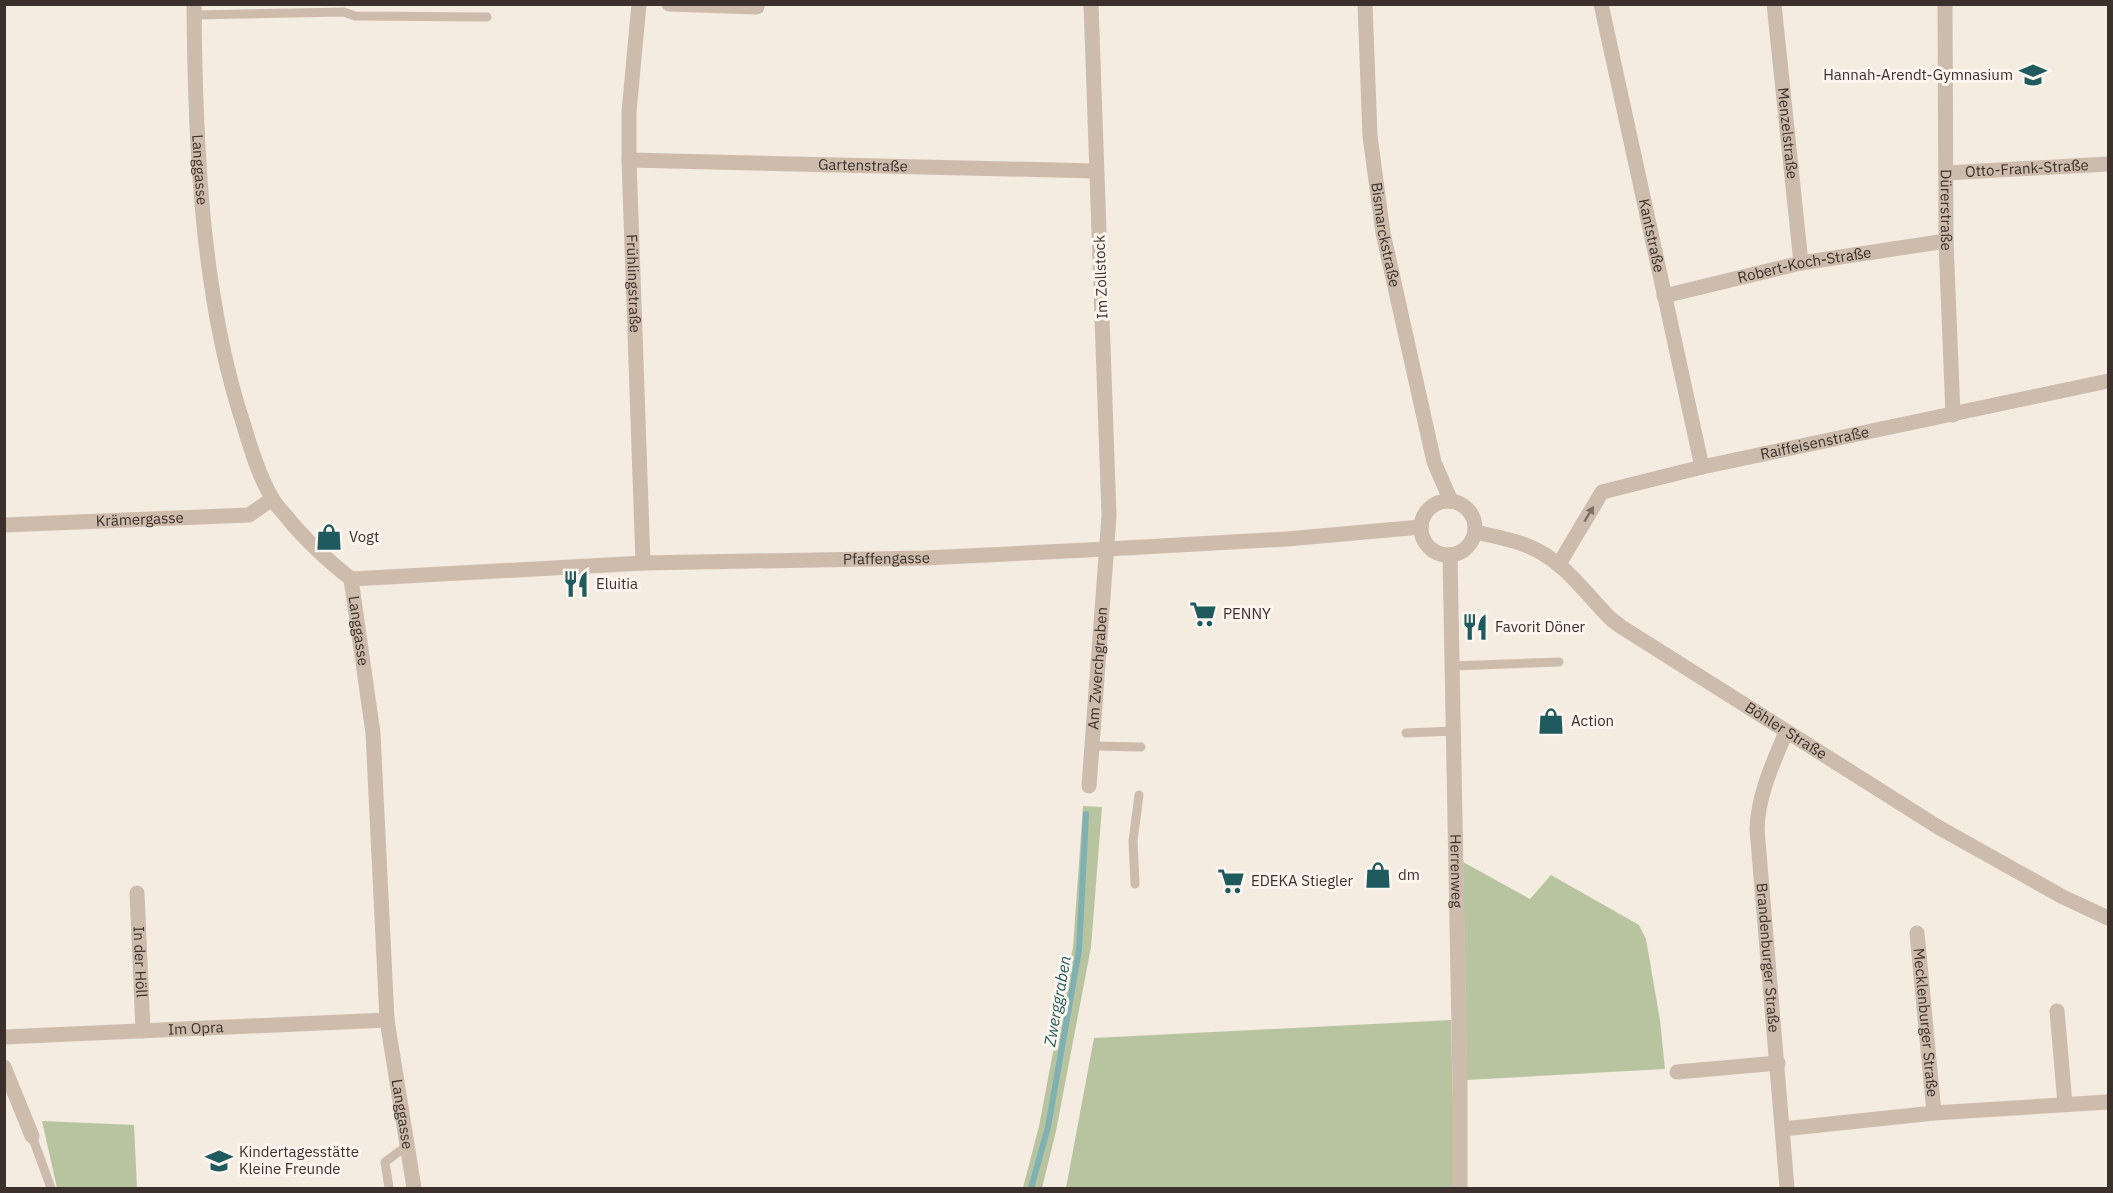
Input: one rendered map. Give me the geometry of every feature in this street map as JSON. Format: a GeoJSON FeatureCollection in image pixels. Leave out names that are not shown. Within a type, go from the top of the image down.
{"type":"FeatureCollection","features":[{"type":"Feature","properties":{"kind":"street","name":"Frühlingstraße"},"geometry":{"type":"LineString","coordinates":[[639,4],[629,112],[629,160],[643,563]]}},
{"type":"Feature","properties":{"kind":"street"},"geometry":{"type":"LineString","coordinates":[[669,4],[757,6]]}},
{"type":"Feature","properties":{"kind":"street","name":"Im Zollstock"},"geometry":{"type":"LineString","coordinates":[[1091,4],[1109,484],[1107,549]]}},
{"type":"Feature","properties":{"kind":"street","name":"Bismarckstraße"},"geometry":{"type":"LineString","coordinates":[[1365,4],[1370,136],[1383,233],[1434,462],[1451,501]]}},
{"type":"Feature","properties":{"kind":"street","name":"Kantstraße"},"geometry":{"type":"LineString","coordinates":[[1601,4],[1702,467]]}},
{"type":"Feature","properties":{"kind":"street","name":"Menzelstraße"},"geometry":{"type":"LineString","coordinates":[[1774,4],[1801,263]]}},
{"type":"Feature","properties":{"kind":"street","name":"Dürerstraße"},"geometry":{"type":"LineString","coordinates":[[1945,4],[1946,241],[1953,415]]}},
{"type":"Feature","properties":{"kind":"street","name":"Langgasse"},"geometry":{"type":"LineString","coordinates":[[194,10],[201,194],[214,297],[230,385],[253,455],[272,499],[323,557],[351,579],[373,733],[387,1020],[414,1188]]}},
{"type":"Feature","properties":{"kind":"street","name":"Gartenstraße"},"geometry":{"type":"LineString","coordinates":[[629,160],[1096,171]]}},
{"type":"Feature","properties":{"kind":"street","name":"Otto-Frank-Straße"},"geometry":{"type":"LineString","coordinates":[[1946,173],[2109,164]]}},
{"type":"Feature","properties":{"kind":"street","name":"Robert-Koch-Straße"},"geometry":{"type":"LineString","coordinates":[[1664,296],[1801,263],[1946,241]]}},
{"type":"Feature","properties":{"kind":"street","name":"Raiffeisenstraße"},"geometry":{"type":"LineString","coordinates":[[1559,564],[1602,492],[1702,467],[2109,381]]}},
{"type":"Feature","properties":{"kind":"street","name":"Bismarckstraße"},"geometry":{"type":"LineString","coordinates":[[1432,506],[1434,462]]}},
{"type":"Feature","properties":{"kind":"street","name":"Krämergasse"},"geometry":{"type":"LineString","coordinates":[[4,525],[249,515],[272,499]]}},
{"type":"Feature","properties":{"kind":"street"},"geometry":{"type":"LineString","coordinates":[[1451,501],[1470,512],[1475,532],[1466,548],[1459,553],[1441,555],[1432,551],[1422,536],[1421,527],[1424,515],[1432,506],[1451,501]]}},
{"type":"Feature","properties":{"kind":"street","name":"Pfaffengasse"},"geometry":{"type":"LineString","coordinates":[[351,579],[643,563],[925,558],[1287,539],[1421,527]]}},
{"type":"Feature","properties":{"kind":"street","name":"Böhler Straße"},"geometry":{"type":"LineString","coordinates":[[1475,532],[1524,544],[1559,564],[1620,626],[1938,827],[2062,897],[2109,918]]}},
{"type":"Feature","properties":{"kind":"street","name":"Am Zwerchgraben"},"geometry":{"type":"LineString","coordinates":[[1089,786],[1107,549]]}},
{"type":"Feature","properties":{"kind":"street","name":"Herrenweg"},"geometry":{"type":"LineString","coordinates":[[1450,555],[1460,1188]]}},
{"type":"Feature","properties":{"kind":"street","name":"Brandenburger Straße"},"geometry":{"type":"LineString","coordinates":[[1786,732],[1762,795],[1758,821],[1787,1188]]}},
{"type":"Feature","properties":{"kind":"street","name":"In der Höll"},"geometry":{"type":"LineString","coordinates":[[136,893],[142,1031]]}},
{"type":"Feature","properties":{"kind":"street","name":"Mecklenburger Straße"},"geometry":{"type":"LineString","coordinates":[[1917,933],[1934,1113]]}},
{"type":"Feature","properties":{"kind":"street"},"geometry":{"type":"LineString","coordinates":[[2058,1011],[2065,1104]]}},
{"type":"Feature","properties":{"kind":"street","name":"Im Opra"},"geometry":{"type":"LineString","coordinates":[[4,1037],[387,1020]]}},
{"type":"Feature","properties":{"kind":"street"},"geometry":{"type":"LineString","coordinates":[[1677,1072],[1778,1063]]}},
{"type":"Feature","properties":{"kind":"street"},"geometry":{"type":"LineString","coordinates":[[4,1067],[32,1136]]}},
{"type":"Feature","properties":{"kind":"street","name":"Mecklenburger Straße"},"geometry":{"type":"LineString","coordinates":[[1783,1129],[1934,1113],[2109,1102]]}},
{"type":"Feature","properties":{"kind":"lane"},"geometry":{"type":"LineString","coordinates":[[194,10],[344,12],[355,16],[487,17]]}},
{"type":"Feature","properties":{"kind":"lane"},"geometry":{"type":"LineString","coordinates":[[1452,666],[1558,662]]}},
{"type":"Feature","properties":{"kind":"lane"},"geometry":{"type":"LineString","coordinates":[[1406,733],[1454,731]]}},
{"type":"Feature","properties":{"kind":"lane"},"geometry":{"type":"LineString","coordinates":[[1093,746],[1141,747]]}},
{"type":"Feature","properties":{"kind":"lane"},"geometry":{"type":"LineString","coordinates":[[1135,884],[1133,840],[1139,795]]}},
{"type":"Feature","properties":{"kind":"lane"},"geometry":{"type":"LineString","coordinates":[[32,1136],[51,1188]]}},
{"type":"Feature","properties":{"kind":"lane"},"geometry":{"type":"LineString","coordinates":[[388,1188],[385,1162],[408,1145]]}},
{"type":"Feature","properties":{"kind":"green space"},"geometry":{"type":"Polygon","coordinates":[[[1083,806],[1102,807],[1091,947],[1056,1131],[1042,1188],[1023,1188],[1039,1126],[1073,947],[1083,806]]]}},
{"type":"Feature","properties":{"kind":"green space"},"geometry":{"type":"Polygon","coordinates":[[[1463,862],[1530,899],[1551,875],[1639,925],[1646,939],[1660,1020],[1665,1069],[1467,1080],[1463,862]]]}},
{"type":"Feature","properties":{"kind":"green space"},"geometry":{"type":"Polygon","coordinates":[[[1451,1020],[1455,1188],[1066,1188],[1094,1038],[1451,1020]]]}},
{"type":"Feature","properties":{"kind":"green space"},"geometry":{"type":"Polygon","coordinates":[[[42,1121],[134,1125],[137,1188],[57,1188],[42,1121]]]}},
{"type":"Feature","properties":{"kind":"waterway","name":"Zwerggraben"},"geometry":{"type":"LineString","coordinates":[[1031,1188],[1048,1127],[1079,950],[1086,814]]}},
{"type":"Feature","properties":{"kind":"place","name":"Hannah-Arendt-Gymnasium"},"geometry":{"type":"Point","coordinates":[2033,75]}},
{"type":"Feature","properties":{"kind":"place","name":"Vogt"},"geometry":{"type":"Point","coordinates":[329,537]}},
{"type":"Feature","properties":{"kind":"place","name":"Eluitia"},"geometry":{"type":"Point","coordinates":[576,584]}},
{"type":"Feature","properties":{"kind":"place","name":"PENNY"},"geometry":{"type":"Point","coordinates":[1203,614]}},
{"type":"Feature","properties":{"kind":"place","name":"Favorit Döner"},"geometry":{"type":"Point","coordinates":[1475,627]}},
{"type":"Feature","properties":{"kind":"place","name":"Action"},"geometry":{"type":"Point","coordinates":[1551,721]}},
{"type":"Feature","properties":{"kind":"place","name":"dm"},"geometry":{"type":"Point","coordinates":[1378,875]}},
{"type":"Feature","properties":{"kind":"place","name":"EDEKA Stiegler"},"geometry":{"type":"Point","coordinates":[1231,881]}},
{"type":"Feature","properties":{"kind":"place","name":"Kindertagesstätte Kleine Freunde"},"geometry":{"type":"Point","coordinates":[219,1161]}}]}
